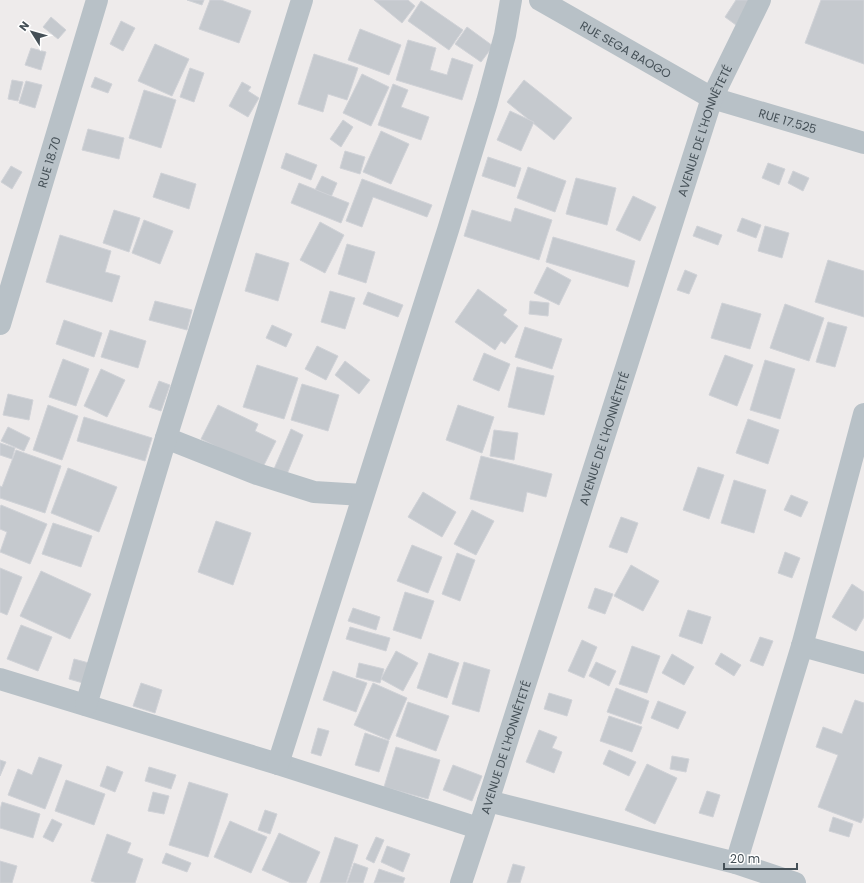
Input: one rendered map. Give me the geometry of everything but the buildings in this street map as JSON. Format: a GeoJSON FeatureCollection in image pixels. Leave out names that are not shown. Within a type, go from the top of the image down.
{"type":"FeatureCollection","features":[{"type":"Feature","properties":{"kind":"street","name":"RUE 18.70"},"geometry":{"type":"LineString","coordinates":[[0,324],[97,0]]}},
{"type":"Feature","properties":{"kind":"street"},"geometry":{"type":"LineString","coordinates":[[86,705],[166,438],[302,0]]}},
{"type":"Feature","properties":{"kind":"street"},"geometry":{"type":"LineString","coordinates":[[278,764],[448,230],[487,102],[504,35],[511,0]]}},
{"type":"Feature","properties":{"kind":"street","name":"RUE SEGA BAOGO"},"geometry":{"type":"LineString","coordinates":[[540,0],[712,98]]}},
{"type":"Feature","properties":{"kind":"street","name":"AVENUE DE L'HONNÊTETÉ"},"geometry":{"type":"LineString","coordinates":[[461,883],[712,98],[760,0]]}},
{"type":"Feature","properties":{"kind":"street","name":"RUE 17.525"},"geometry":{"type":"LineString","coordinates":[[712,98],[864,143]]}},
{"type":"Feature","properties":{"kind":"street"},"geometry":{"type":"LineString","coordinates":[[736,863],[802,646],[864,414]]}},
{"type":"Feature","properties":{"kind":"street"},"geometry":{"type":"LineString","coordinates":[[166,438],[257,474],[314,492],[363,495]]}},
{"type":"Feature","properties":{"kind":"street"},"geometry":{"type":"LineString","coordinates":[[802,646],[864,663]]}},
{"type":"Feature","properties":{"kind":"street"},"geometry":{"type":"LineString","coordinates":[[0,679],[278,764],[478,828]]}},
{"type":"Feature","properties":{"kind":"street"},"geometry":{"type":"LineString","coordinates":[[488,801],[736,863],[795,883]]}}]}
